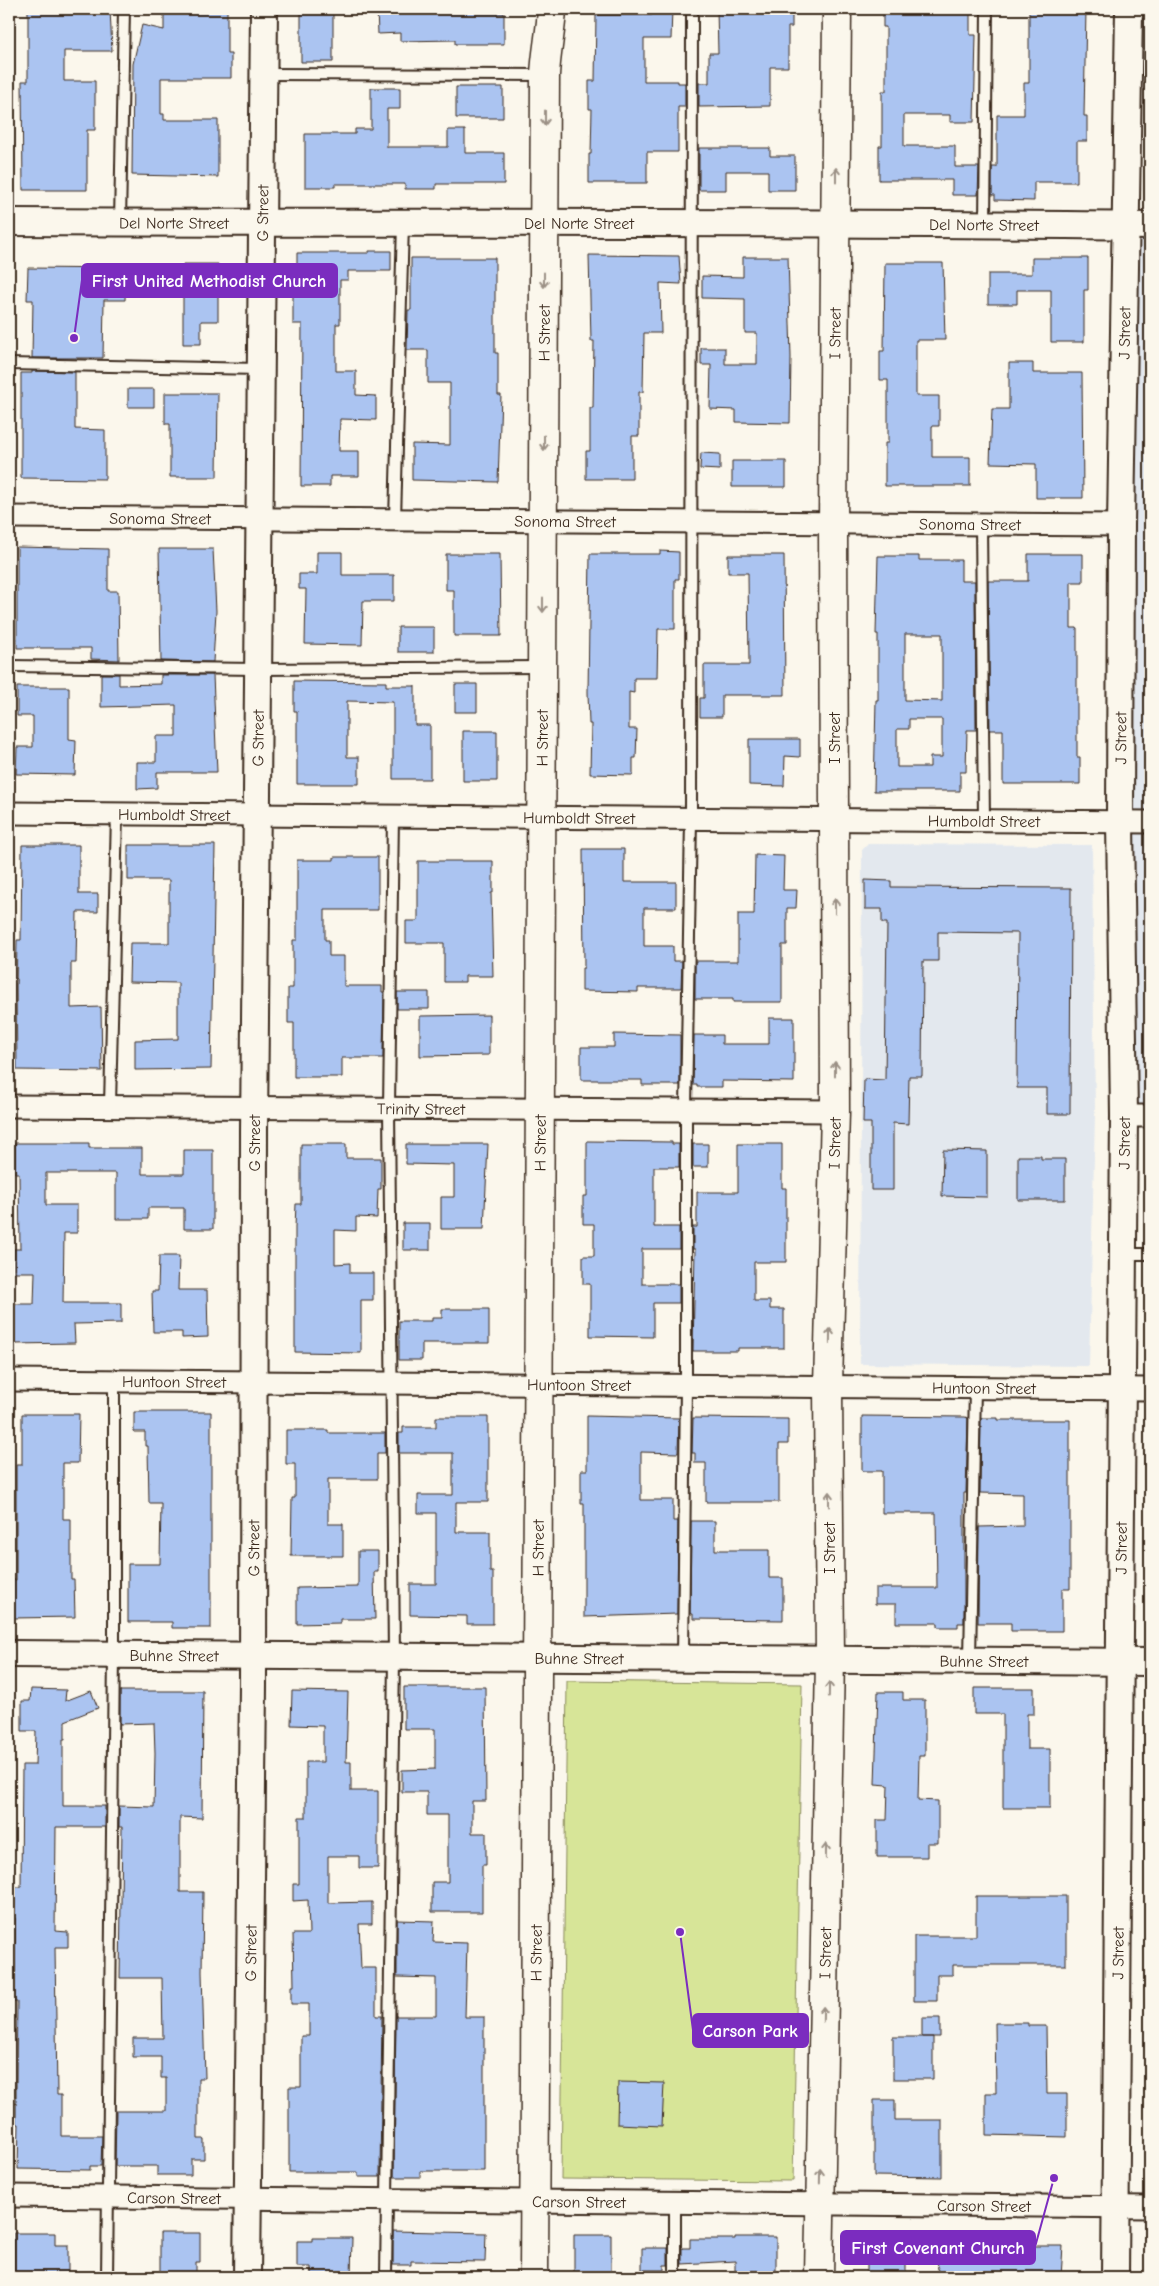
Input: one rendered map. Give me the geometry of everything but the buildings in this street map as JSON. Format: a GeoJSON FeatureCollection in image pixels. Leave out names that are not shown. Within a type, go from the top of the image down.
{"type":"FeatureCollection","features":[{"type":"Feature","properties":{"kind":"main road"},"geometry":{"type":"LineString","coordinates":[[536,9],[536,20],[546,63]]}},
{"type":"Feature","properties":{"kind":"main road","name":"H Street"},"geometry":{"type":"LineString","coordinates":[[534,2277],[546,63],[552,9]]}},
{"type":"Feature","properties":{"kind":"main road","name":"I Street"},"geometry":{"type":"LineString","coordinates":[[819,2277],[830,1658],[828,1386],[835,1111],[833,523],[837,9]]}},
{"type":"Feature","properties":{"kind":"street","name":"G Street"},"geometry":{"type":"LineString","coordinates":[[247,2277],[253,1656],[254,1106],[264,9]]}},
{"type":"Feature","properties":{"kind":"street","name":"J Street"},"geometry":{"type":"LineString","coordinates":[[1115,2277],[1124,1116],[1120,822],[1122,525],[1138,225],[1129,9]]}},
{"type":"Feature","properties":{"kind":"street","name":"Del Norte Street"},"geometry":{"type":"LineString","coordinates":[[9,222],[261,224],[692,222],[1138,225]]}},
{"type":"Feature","properties":{"kind":"street","name":"Sonoma Street"},"geometry":{"type":"LineString","coordinates":[[9,517],[1122,525]]}},
{"type":"Feature","properties":{"kind":"street","name":"Humboldt Street"},"geometry":{"type":"LineString","coordinates":[[9,814],[1150,822]]}},
{"type":"Feature","properties":{"kind":"street","name":"Trinity Street"},"geometry":{"type":"LineString","coordinates":[[9,1106],[110,1105],[835,1111]]}},
{"type":"Feature","properties":{"kind":"street"},"geometry":{"type":"LineString","coordinates":[[1124,1116],[1150,1116]]}},
{"type":"Feature","properties":{"kind":"street","name":"Huntoon Street"},"geometry":{"type":"LineString","coordinates":[[9,1380],[1150,1389]]}},
{"type":"Feature","properties":{"kind":"street","name":"Buhne Street"},"geometry":{"type":"LineString","coordinates":[[9,1654],[394,1658],[537,1656],[830,1658],[1150,1662]]}},
{"type":"Feature","properties":{"kind":"street","name":"Carson Street"},"geometry":{"type":"LineString","coordinates":[[9,2196],[1150,2206]]}},
{"type":"Feature","properties":{"kind":"lane"},"geometry":{"type":"LineString","coordinates":[[120,223],[124,9]]}},
{"type":"Feature","properties":{"kind":"lane"},"geometry":{"type":"LineString","coordinates":[[683,1657],[686,1385],[686,1109],[691,819],[692,9]]}},
{"type":"Feature","properties":{"kind":"lane"},"geometry":{"type":"LineString","coordinates":[[986,225],[988,9]]}},
{"type":"Feature","properties":{"kind":"lane"},"geometry":{"type":"LineString","coordinates":[[263,74],[546,63]]}},
{"type":"Feature","properties":{"kind":"lane"},"geometry":{"type":"LineString","coordinates":[[395,520],[403,223]]}},
{"type":"Feature","properties":{"kind":"lane"},"geometry":{"type":"LineString","coordinates":[[9,364],[260,369]]}},
{"type":"Feature","properties":{"kind":"lane"},"geometry":{"type":"LineString","coordinates":[[981,524],[984,821]]}},
{"type":"Feature","properties":{"kind":"lane"},"geometry":{"type":"LineString","coordinates":[[9,666],[258,669],[542,667]]}},
{"type":"Feature","properties":{"kind":"lane"},"geometry":{"type":"LineString","coordinates":[[110,1105],[116,814]]}},
{"type":"Feature","properties":{"kind":"lane"},"geometry":{"type":"LineString","coordinates":[[386,2277],[389,2199],[394,1658],[388,1107],[393,816]]}},
{"type":"Feature","properties":{"kind":"lane"},"geometry":{"type":"LineString","coordinates":[[1122,1254],[1150,1254]]}},
{"type":"Feature","properties":{"kind":"lane"},"geometry":{"type":"LineString","coordinates":[[108,2277],[107,2197],[114,1655],[114,1381]]}},
{"type":"Feature","properties":{"kind":"lane"},"geometry":{"type":"LineString","coordinates":[[970,1660],[975,1387]]}},
{"type":"Feature","properties":{"kind":"lane"},"geometry":{"type":"LineString","coordinates":[[675,2202],[675,2277]]}},
{"type":"Feature","properties":{"kind":"shaded area"},"geometry":{"type":"Polygon","coordinates":[[[1127,225],[1150,226],[1150,1116],[1124,1116],[1127,225]]]}},
{"type":"Feature","properties":{"kind":"shaded area"},"geometry":{"type":"Polygon","coordinates":[[[868,844],[1092,845],[1095,1114],[1089,1366],[860,1364],[862,850],[868,844]]]}},
{"type":"Feature","properties":{"kind":"green space"},"geometry":{"type":"Polygon","coordinates":[[[567,1681],[802,1684],[793,2181],[561,2179],[567,1681]]]}},
{"type":"Feature","properties":{"kind":"place","name":"First United Methodist Church"},"geometry":{"type":"Point","coordinates":[74,338]}},
{"type":"Feature","properties":{"kind":"place","name":"Carson Park"},"geometry":{"type":"Point","coordinates":[680,1932]}},
{"type":"Feature","properties":{"kind":"place","name":"First Covenant Church"},"geometry":{"type":"Point","coordinates":[1054,2178]}}]}
